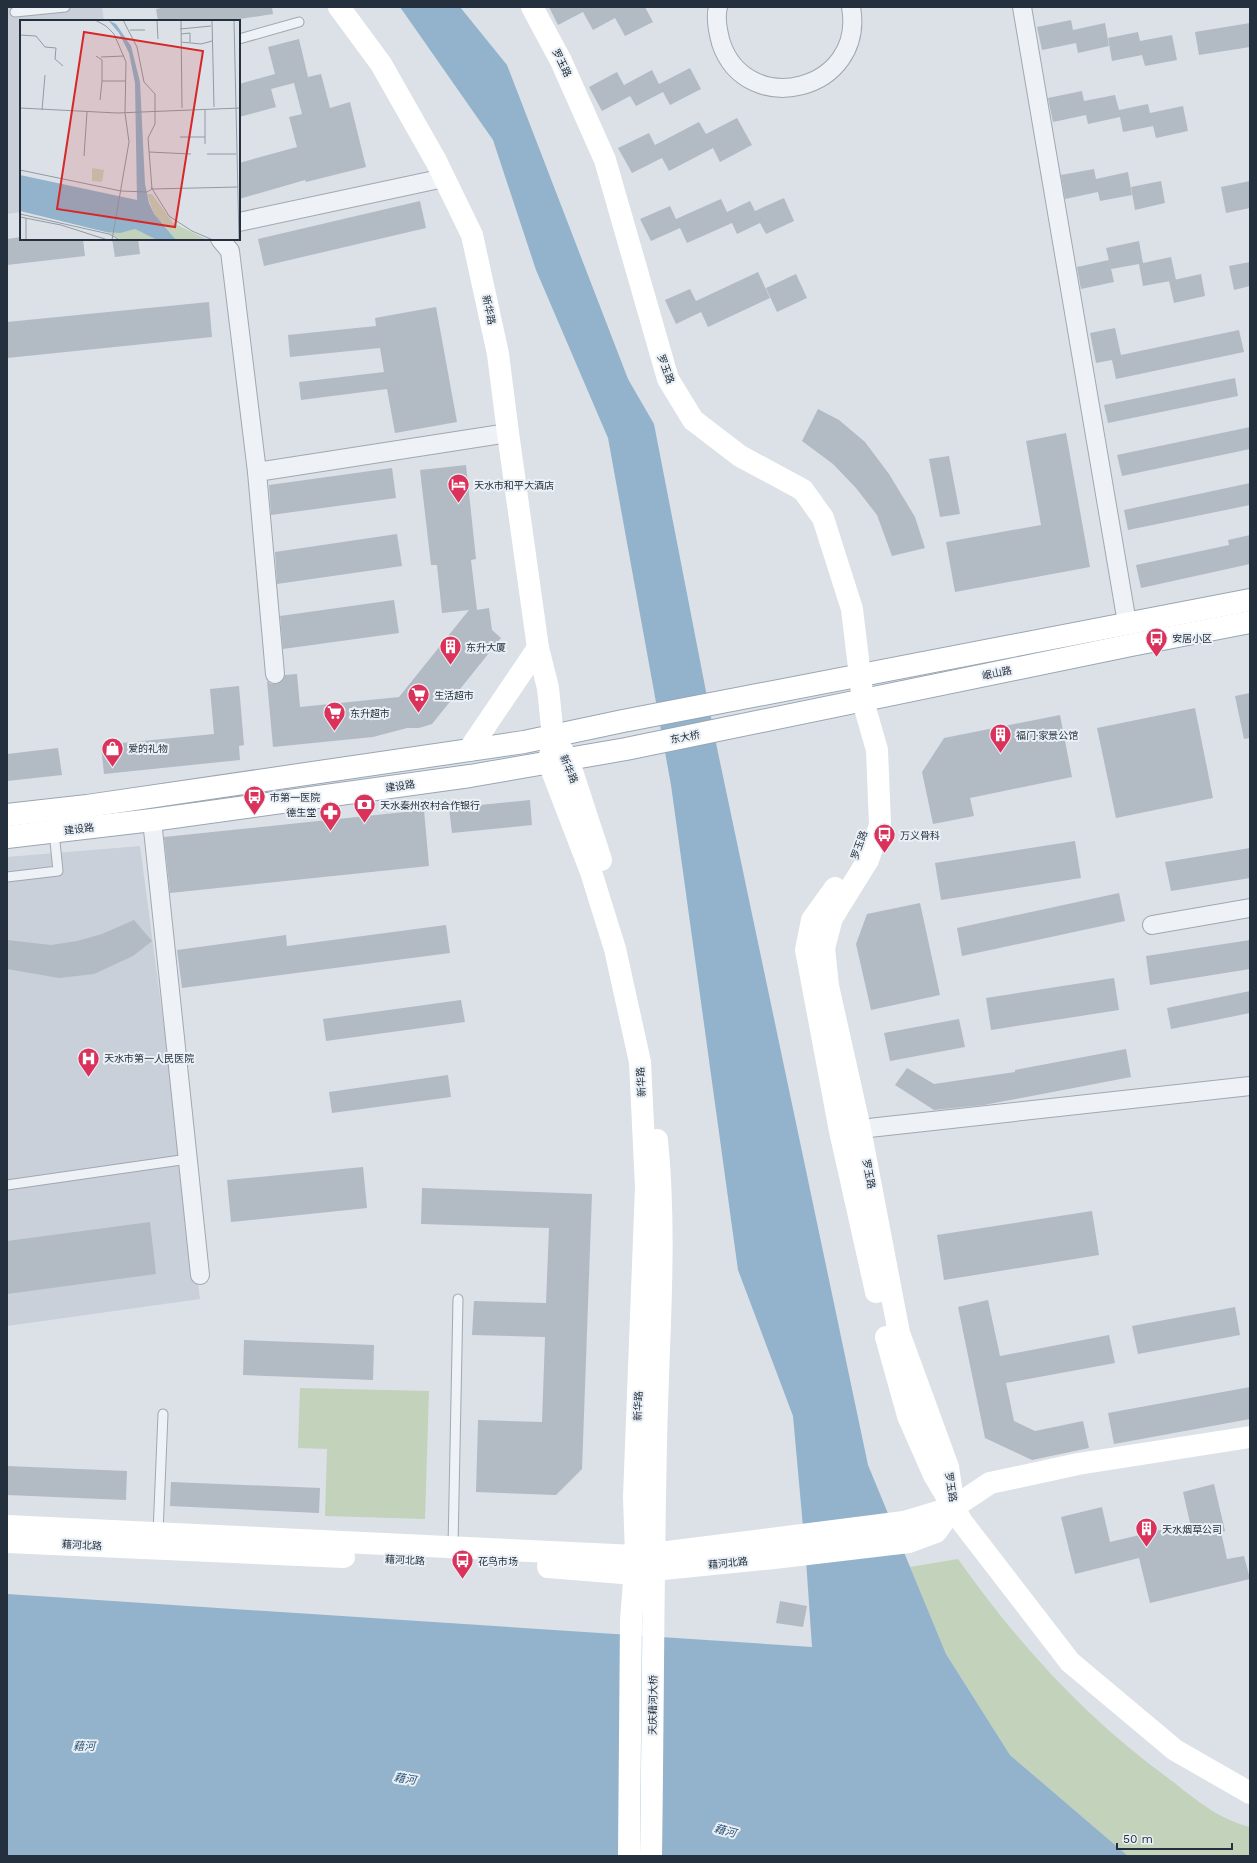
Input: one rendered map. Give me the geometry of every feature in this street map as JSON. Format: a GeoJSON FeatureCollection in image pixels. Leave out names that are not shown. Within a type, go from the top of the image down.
{"type":"FeatureCollection","features":[{"type":"Feature","properties":{"kind":"main road","name":"新华路"},"geometry":{"type":"LineString","coordinates":[[339,7],[381,64],[444,178],[472,235],[498,354],[538,648],[548,688],[553,737],[558,761],[590,872],[615,950],[640,1062],[646,1187],[634,1497],[645,1564]]}},
{"type":"Feature","properties":{"kind":"main road","name":"罗玉路"},"geometry":{"type":"LineString","coordinates":[[532,7],[561,61],[605,160],[668,379],[693,420],[740,456],[803,490],[824,518],[852,609],[863,701],[877,750],[880,825],[868,860],[832,918],[824,948],[828,986],[860,1129],[899,1334],[948,1466],[954,1507]]}},
{"type":"Feature","properties":{"kind":"main road"},"geometry":{"type":"LineString","coordinates":[[7,815],[94,805],[553,737],[623,721],[1250,600]]}},
{"type":"Feature","properties":{"kind":"main road","name":"岷山路"},"geometry":{"type":"LineString","coordinates":[[744,726],[1250,622]]}},
{"type":"Feature","properties":{"kind":"main road"},"geometry":{"type":"LineString","coordinates":[[469,750],[538,648]]}},
{"type":"Feature","properties":{"kind":"main road","name":"罗玉路"},"geometry":{"type":"LineString","coordinates":[[863,701],[861,736],[866,791],[866,831],[851,867],[812,920],[806,950],[840,1131],[886,1336],[908,1416],[934,1475],[954,1507]]}},
{"type":"Feature","properties":{"kind":"main road","name":"东大桥"},"geometry":{"type":"LineString","coordinates":[[626,749],[744,726]]}},
{"type":"Feature","properties":{"kind":"main road","name":"建设路"},"geometry":{"type":"LineString","coordinates":[[7,837],[152,820],[470,776],[626,749]]}},
{"type":"Feature","properties":{"kind":"main road","name":"藉河北路"},"geometry":{"type":"LineString","coordinates":[[7,1542],[565,1567],[645,1564],[907,1532],[954,1507],[990,1483],[1093,1462],[1250,1437]]}},
{"type":"Feature","properties":{"kind":"main road"},"geometry":{"type":"LineString","coordinates":[[954,1507],[962,1522],[1070,1662],[1175,1750],[1250,1793]]}},
{"type":"Feature","properties":{"kind":"main road","name":"藉河北路"},"geometry":{"type":"LineString","coordinates":[[7,1526],[453,1547],[645,1564]]}},
{"type":"Feature","properties":{"kind":"main road"},"geometry":{"type":"LineString","coordinates":[[629,1856],[631,1620],[645,1564]]}},
{"type":"Feature","properties":{"kind":"main road","name":"天庆藉河大桥"},"geometry":{"type":"LineString","coordinates":[[645,1564],[654,1623],[651,1856]]}},
{"type":"Feature","properties":{"kind":"street"},"geometry":{"type":"LineString","coordinates":[[718,7],[717,31],[724,52],[737,69],[755,81],[775,88],[797,87],[819,79],[837,64],[850,44],[854,20],[852,7]]}},
{"type":"Feature","properties":{"kind":"street"},"geometry":{"type":"LineString","coordinates":[[1022,7],[1127,623]]}},
{"type":"Feature","properties":{"kind":"street"},"geometry":{"type":"LineString","coordinates":[[240,222],[444,178]]}},
{"type":"Feature","properties":{"kind":"street"},"geometry":{"type":"LineString","coordinates":[[221,240],[230,251],[257,472],[275,674]]}},
{"type":"Feature","properties":{"kind":"street"},"geometry":{"type":"LineString","coordinates":[[257,472],[508,433]]}},
{"type":"Feature","properties":{"kind":"street"},"geometry":{"type":"LineString","coordinates":[[152,820],[200,1275]]}},
{"type":"Feature","properties":{"kind":"street"},"geometry":{"type":"LineString","coordinates":[[1152,925],[1250,908]]}},
{"type":"Feature","properties":{"kind":"street"},"geometry":{"type":"LineString","coordinates":[[860,1129],[1250,1086]]}},
{"type":"Feature","properties":{"kind":"lane"},"geometry":{"type":"LineString","coordinates":[[14,12],[65,7]]}},
{"type":"Feature","properties":{"kind":"lane"},"geometry":{"type":"LineString","coordinates":[[240,39],[299,22]]}},
{"type":"Feature","properties":{"kind":"lane"},"geometry":{"type":"LineString","coordinates":[[7,877],[58,871],[54,832]]}},
{"type":"Feature","properties":{"kind":"lane"},"geometry":{"type":"LineString","coordinates":[[7,1185],[188,1159]]}},
{"type":"Feature","properties":{"kind":"lane"},"geometry":{"type":"LineString","coordinates":[[453,1547],[458,1299]]}},
{"type":"Feature","properties":{"kind":"lane"},"geometry":{"type":"LineString","coordinates":[[158,1533],[163,1414]]}},
{"type":"Feature","properties":{"kind":"shaded area"},"geometry":{"type":"Polygon","coordinates":[[[7,7],[102,7],[104,20],[20,20],[20,212],[7,214],[7,7]]]}},
{"type":"Feature","properties":{"kind":"shaded area","name":"天水市第一人民医院"},"geometry":{"type":"Polygon","coordinates":[[[140,846],[200,1299],[7,1326],[7,857],[140,846]]]}},
{"type":"Feature","properties":{"kind":"green space"},"geometry":{"type":"Polygon","coordinates":[[[300,1388],[429,1391],[425,1519],[325,1516],[327,1449],[298,1448],[300,1388]]]}},
{"type":"Feature","properties":{"kind":"green space"},"geometry":{"type":"Polygon","coordinates":[[[958,1559],[1030,1651],[1111,1733],[1208,1808],[1223,1817],[1250,1827],[1250,1856],[1128,1856],[1010,1755],[946,1654],[910,1567],[958,1559]]]}},
{"type":"Feature","properties":{"kind":"water","name":"藉河"},"geometry":{"type":"Polygon","coordinates":[[[400,7],[460,7],[507,65],[628,379],[654,424],[716,743],[868,1465],[946,1654],[1010,1755],[1128,1856],[7,1856],[7,1594],[812,1647],[793,1416],[738,1270],[671,785],[608,438],[536,270],[493,140],[400,7]]]}},
{"type":"Feature","properties":{"kind":"building"},"geometry":{"type":"Polygon","coordinates":[[[167,7],[272,7],[273,14],[234,20],[158,20],[156,9],[167,7]]]}},
{"type":"Feature","properties":{"kind":"building"},"geometry":{"type":"Polygon","coordinates":[[[549,7],[645,7],[653,22],[625,36],[615,18],[593,30],[583,12],[558,25],[549,7]]]}},
{"type":"Feature","properties":{"kind":"building"},"geometry":{"type":"Polygon","coordinates":[[[1071,20],[1073,30],[1105,23],[1109,46],[1078,53],[1076,43],[1042,50],[1037,27],[1071,20]]]}},
{"type":"Feature","properties":{"kind":"building"},"geometry":{"type":"Polygon","coordinates":[[[1250,23],[1250,47],[1199,55],[1195,32],[1250,23]]]}},
{"type":"Feature","properties":{"kind":"building"},"geometry":{"type":"Polygon","coordinates":[[[1138,32],[1140,41],[1172,35],[1177,60],[1145,66],[1142,55],[1112,61],[1108,38],[1138,32]]]}},
{"type":"Feature","properties":{"kind":"building"},"geometry":{"type":"Polygon","coordinates":[[[299,39],[308,77],[321,74],[330,108],[350,102],[366,167],[306,182],[305,180],[240,199],[240,163],[297,147],[289,117],[302,114],[294,83],[271,89],[276,107],[240,117],[240,84],[275,74],[268,47],[299,39]]]}},
{"type":"Feature","properties":{"kind":"building"},"geometry":{"type":"Polygon","coordinates":[[[690,68],[701,89],[670,105],[663,92],[636,106],[630,96],[602,111],[589,87],[617,72],[624,85],[652,70],[659,84],[690,68]]]}},
{"type":"Feature","properties":{"kind":"building"},"geometry":{"type":"Polygon","coordinates":[[[1082,91],[1084,101],[1115,95],[1119,110],[1148,104],[1150,113],[1183,106],[1188,131],[1156,138],[1153,126],[1123,132],[1120,117],[1088,124],[1086,115],[1053,122],[1048,98],[1082,91]]]}},
{"type":"Feature","properties":{"kind":"building"},"geometry":{"type":"Polygon","coordinates":[[[737,118],[752,145],[720,162],[713,148],[669,171],[662,158],[632,173],[618,148],[649,133],[655,145],[699,122],[706,134],[737,118]]]}},
{"type":"Feature","properties":{"kind":"building"},"geometry":{"type":"Polygon","coordinates":[[[1094,169],[1096,179],[1128,172],[1132,195],[1100,201],[1098,192],[1065,199],[1061,175],[1094,169]]]}},
{"type":"Feature","properties":{"kind":"building"},"geometry":{"type":"Polygon","coordinates":[[[1161,181],[1165,203],[1135,210],[1131,187],[1161,181]]]}},
{"type":"Feature","properties":{"kind":"building"},"geometry":{"type":"Polygon","coordinates":[[[1250,181],[1250,208],[1226,213],[1221,187],[1250,181]]]}},
{"type":"Feature","properties":{"kind":"building"},"geometry":{"type":"Polygon","coordinates":[[[784,198],[794,221],[766,234],[760,223],[737,234],[732,223],[687,243],[680,228],[651,241],[640,219],[670,206],[676,219],[721,199],[727,212],[750,201],[755,211],[784,198]]]}},
{"type":"Feature","properties":{"kind":"building"},"geometry":{"type":"Polygon","coordinates":[[[420,201],[426,228],[264,266],[258,239],[420,201]]]}},
{"type":"Feature","properties":{"kind":"building"},"geometry":{"type":"Polygon","coordinates":[[[20,237],[20,240],[83,240],[85,256],[7,265],[7,239],[20,237]]]}},
{"type":"Feature","properties":{"kind":"building"},"geometry":{"type":"Polygon","coordinates":[[[112,240],[138,240],[140,254],[115,257],[112,240]]]}},
{"type":"Feature","properties":{"kind":"building"},"geometry":{"type":"Polygon","coordinates":[[[1139,241],[1143,263],[1171,257],[1176,280],[1143,286],[1139,264],[1111,269],[1106,248],[1139,241]]]}},
{"type":"Feature","properties":{"kind":"building"},"geometry":{"type":"Polygon","coordinates":[[[1109,260],[1114,282],[1081,289],[1077,267],[1109,260]]]}},
{"type":"Feature","properties":{"kind":"building"},"geometry":{"type":"Polygon","coordinates":[[[1250,262],[1250,286],[1234,290],[1229,266],[1250,262]]]}},
{"type":"Feature","properties":{"kind":"building"},"geometry":{"type":"Polygon","coordinates":[[[758,272],[770,298],[708,327],[701,312],[676,324],[665,300],[690,289],[696,301],[758,272]]]}},
{"type":"Feature","properties":{"kind":"building"},"geometry":{"type":"Polygon","coordinates":[[[796,274],[807,298],[777,312],[766,288],[796,274]]]}},
{"type":"Feature","properties":{"kind":"building"},"geometry":{"type":"Polygon","coordinates":[[[1201,274],[1205,296],[1174,303],[1169,281],[1201,274]]]}},
{"type":"Feature","properties":{"kind":"building"},"geometry":{"type":"Polygon","coordinates":[[[209,302],[212,337],[7,358],[7,322],[209,302]]]}},
{"type":"Feature","properties":{"kind":"building"},"geometry":{"type":"Polygon","coordinates":[[[436,307],[457,422],[395,433],[387,389],[301,400],[299,382],[384,372],[380,348],[290,357],[288,335],[376,326],[375,318],[436,307]]]}},
{"type":"Feature","properties":{"kind":"building"},"geometry":{"type":"Polygon","coordinates":[[[1115,328],[1121,355],[1239,330],[1244,352],[1116,379],[1112,360],[1096,363],[1090,333],[1115,328]]]}},
{"type":"Feature","properties":{"kind":"building"},"geometry":{"type":"Polygon","coordinates":[[[1235,378],[1238,396],[1108,423],[1104,405],[1235,378]]]}},
{"type":"Feature","properties":{"kind":"building"},"geometry":{"type":"Polygon","coordinates":[[[818,409],[839,420],[865,442],[889,474],[915,517],[925,548],[892,556],[877,515],[856,488],[833,464],[802,441],[818,409]]]}},
{"type":"Feature","properties":{"kind":"building"},"geometry":{"type":"Polygon","coordinates":[[[1250,427],[1250,449],[1122,476],[1117,455],[1250,427]]]}},
{"type":"Feature","properties":{"kind":"building"},"geometry":{"type":"Polygon","coordinates":[[[1066,433],[1090,567],[955,592],[946,542],[1041,525],[1026,441],[1066,433]]]}},
{"type":"Feature","properties":{"kind":"building"},"geometry":{"type":"Polygon","coordinates":[[[949,456],[960,514],[940,517],[929,459],[949,456]]]}},
{"type":"Feature","properties":{"kind":"building"},"geometry":{"type":"Polygon","coordinates":[[[466,465],[476,559],[471,560],[477,610],[489,608],[492,630],[501,638],[432,724],[419,728],[407,728],[373,737],[273,747],[267,681],[271,684],[276,684],[281,682],[285,675],[297,674],[300,707],[399,697],[469,610],[442,613],[437,565],[431,565],[420,470],[466,465]]]}},
{"type":"Feature","properties":{"kind":"building"},"geometry":{"type":"Polygon","coordinates":[[[392,468],[396,498],[271,515],[269,485],[392,468]]]}},
{"type":"Feature","properties":{"kind":"building"},"geometry":{"type":"Polygon","coordinates":[[[1250,483],[1250,505],[1128,530],[1124,510],[1250,483]]]}},
{"type":"Feature","properties":{"kind":"building"},"geometry":{"type":"Polygon","coordinates":[[[397,534],[402,566],[277,584],[275,552],[397,534]]]}},
{"type":"Feature","properties":{"kind":"building"},"geometry":{"type":"Polygon","coordinates":[[[1250,535],[1250,564],[1141,588],[1136,565],[1229,545],[1228,540],[1250,535]]]}},
{"type":"Feature","properties":{"kind":"building"},"geometry":{"type":"Polygon","coordinates":[[[394,600],[399,633],[283,649],[280,616],[394,600]]]}},
{"type":"Feature","properties":{"kind":"building"},"geometry":{"type":"Polygon","coordinates":[[[239,686],[244,745],[239,746],[240,760],[104,774],[101,745],[214,734],[210,689],[239,686]]]}},
{"type":"Feature","properties":{"kind":"building"},"geometry":{"type":"Polygon","coordinates":[[[1250,693],[1250,738],[1244,739],[1235,696],[1250,693]]]}},
{"type":"Feature","properties":{"kind":"building"},"geometry":{"type":"Polygon","coordinates":[[[1195,708],[1213,798],[1116,818],[1097,728],[1195,708]]]}},
{"type":"Feature","properties":{"kind":"building","name":"福门·家景公馆"},"geometry":{"type":"Polygon","coordinates":[[[1060,715],[1072,777],[970,798],[974,816],[933,824],[922,772],[944,738],[1060,715]]]}},
{"type":"Feature","properties":{"kind":"building"},"geometry":{"type":"Polygon","coordinates":[[[58,748],[62,775],[7,781],[7,754],[58,748]]]}},
{"type":"Feature","properties":{"kind":"building"},"geometry":{"type":"Polygon","coordinates":[[[530,800],[532,825],[452,833],[449,808],[530,800]]]}},
{"type":"Feature","properties":{"kind":"building"},"geometry":{"type":"Polygon","coordinates":[[[424,810],[429,866],[170,893],[164,837],[424,810]]]}},
{"type":"Feature","properties":{"kind":"building"},"geometry":{"type":"Polygon","coordinates":[[[1075,841],[1081,878],[941,900],[935,863],[1075,841]]]}},
{"type":"Feature","properties":{"kind":"building"},"geometry":{"type":"Polygon","coordinates":[[[1250,848],[1250,878],[1171,891],[1165,862],[1250,848]]]}},
{"type":"Feature","properties":{"kind":"building"},"geometry":{"type":"Polygon","coordinates":[[[1119,893],[1125,921],[962,956],[957,928],[1119,893]]]}},
{"type":"Feature","properties":{"kind":"building"},"geometry":{"type":"Polygon","coordinates":[[[920,903],[940,995],[871,1010],[856,944],[867,914],[920,903]]]}},
{"type":"Feature","properties":{"kind":"building"},"geometry":{"type":"Polygon","coordinates":[[[134,920],[152,941],[133,956],[94,974],[59,978],[7,969],[7,940],[51,945],[77,941],[102,934],[134,920]]]}},
{"type":"Feature","properties":{"kind":"building"},"geometry":{"type":"Polygon","coordinates":[[[446,925],[450,953],[182,988],[177,950],[286,935],[287,946],[446,925]]]}},
{"type":"Feature","properties":{"kind":"building"},"geometry":{"type":"Polygon","coordinates":[[[1250,940],[1250,969],[1150,985],[1146,956],[1250,940]]]}},
{"type":"Feature","properties":{"kind":"building"},"geometry":{"type":"Polygon","coordinates":[[[1114,978],[1119,1010],[991,1030],[986,998],[1114,978]]]}},
{"type":"Feature","properties":{"kind":"building"},"geometry":{"type":"Polygon","coordinates":[[[1250,991],[1250,1013],[1171,1029],[1167,1008],[1250,991]]]}},
{"type":"Feature","properties":{"kind":"building"},"geometry":{"type":"Polygon","coordinates":[[[461,1000],[465,1022],[326,1041],[323,1019],[461,1000]]]}},
{"type":"Feature","properties":{"kind":"building"},"geometry":{"type":"Polygon","coordinates":[[[959,1019],[965,1047],[890,1061],[884,1033],[959,1019]]]}},
{"type":"Feature","properties":{"kind":"building"},"geometry":{"type":"Polygon","coordinates":[[[1126,1049],[1131,1077],[984,1105],[934,1110],[895,1085],[907,1068],[934,1084],[1015,1072],[1015,1070],[1126,1049]]]}},
{"type":"Feature","properties":{"kind":"building"},"geometry":{"type":"Polygon","coordinates":[[[448,1075],[451,1097],[332,1113],[329,1092],[448,1075]]]}},
{"type":"Feature","properties":{"kind":"building"},"geometry":{"type":"Polygon","coordinates":[[[363,1167],[367,1208],[231,1222],[227,1180],[363,1167]]]}},
{"type":"Feature","properties":{"kind":"building"},"geometry":{"type":"Polygon","coordinates":[[[422,1188],[592,1194],[582,1469],[556,1495],[476,1492],[478,1420],[542,1422],[545,1337],[472,1335],[474,1301],[546,1303],[549,1228],[421,1224],[422,1188]]]}},
{"type":"Feature","properties":{"kind":"building"},"geometry":{"type":"Polygon","coordinates":[[[1092,1211],[1099,1255],[944,1280],[937,1235],[1092,1211]]]}},
{"type":"Feature","properties":{"kind":"building"},"geometry":{"type":"Polygon","coordinates":[[[150,1222],[156,1274],[7,1294],[7,1241],[150,1222]]]}},
{"type":"Feature","properties":{"kind":"building"},"geometry":{"type":"Polygon","coordinates":[[[988,1300],[1000,1356],[1109,1335],[1115,1363],[1006,1383],[1014,1421],[1035,1431],[1083,1421],[1089,1448],[1032,1460],[985,1438],[958,1307],[988,1300]]]}},
{"type":"Feature","properties":{"kind":"building"},"geometry":{"type":"Polygon","coordinates":[[[1235,1307],[1240,1335],[1138,1354],[1132,1326],[1235,1307]]]}},
{"type":"Feature","properties":{"kind":"building"},"geometry":{"type":"Polygon","coordinates":[[[244,1340],[374,1345],[373,1380],[243,1375],[244,1340]]]}},
{"type":"Feature","properties":{"kind":"building"},"geometry":{"type":"Polygon","coordinates":[[[1250,1387],[1250,1419],[1114,1444],[1108,1413],[1250,1387]]]}},
{"type":"Feature","properties":{"kind":"building"},"geometry":{"type":"Polygon","coordinates":[[[7,1466],[127,1471],[126,1500],[7,1495],[7,1466]]]}},
{"type":"Feature","properties":{"kind":"building"},"geometry":{"type":"Polygon","coordinates":[[[171,1482],[320,1488],[319,1513],[170,1506],[171,1482]]]}},
{"type":"Feature","properties":{"kind":"building","name":"天水烟草公司"},"geometry":{"type":"Polygon","coordinates":[[[1214,1484],[1225,1531],[1221,1532],[1227,1559],[1244,1556],[1250,1579],[1150,1603],[1139,1558],[1075,1574],[1061,1517],[1102,1507],[1110,1542],[1190,1523],[1183,1492],[1214,1484]]]}},
{"type":"Feature","properties":{"kind":"building"},"geometry":{"type":"Polygon","coordinates":[[[780,1601],[807,1606],[803,1627],[776,1623],[780,1601]]]}},
{"type":"Feature","properties":{"kind":"place","name":"天水市和平大酒店"},"geometry":{"type":"Point","coordinates":[458,504]}},
{"type":"Feature","properties":{"kind":"place","name":"安居小区"},"geometry":{"type":"Point","coordinates":[1156,658]}},
{"type":"Feature","properties":{"kind":"place","name":"东升大厦"},"geometry":{"type":"Point","coordinates":[450,666]}},
{"type":"Feature","properties":{"kind":"place","name":"生活超市"},"geometry":{"type":"Point","coordinates":[418,714]}},
{"type":"Feature","properties":{"kind":"place","name":"东升超市"},"geometry":{"type":"Point","coordinates":[334,732]}},
{"type":"Feature","properties":{"kind":"place","name":"福门·家景公馆"},"geometry":{"type":"Point","coordinates":[1000,754]}},
{"type":"Feature","properties":{"kind":"place","name":"爱的礼物"},"geometry":{"type":"Point","coordinates":[112,768]}},
{"type":"Feature","properties":{"kind":"place","name":"市第一医院"},"geometry":{"type":"Point","coordinates":[254,816]}},
{"type":"Feature","properties":{"kind":"place","name":"天水秦州农村合作银行"},"geometry":{"type":"Point","coordinates":[364,824]}},
{"type":"Feature","properties":{"kind":"place","name":"德生堂"},"geometry":{"type":"Point","coordinates":[331,832]}},
{"type":"Feature","properties":{"kind":"place","name":"万义骨科"},"geometry":{"type":"Point","coordinates":[884,854]}},
{"type":"Feature","properties":{"kind":"place","name":"天水市第一人民医院"},"geometry":{"type":"Point","coordinates":[89,1078]}},
{"type":"Feature","properties":{"kind":"place","name":"天水烟草公司"},"geometry":{"type":"Point","coordinates":[1147,1548]}},
{"type":"Feature","properties":{"kind":"place","name":"花鸟市场"},"geometry":{"type":"Point","coordinates":[462,1580]}}]}
